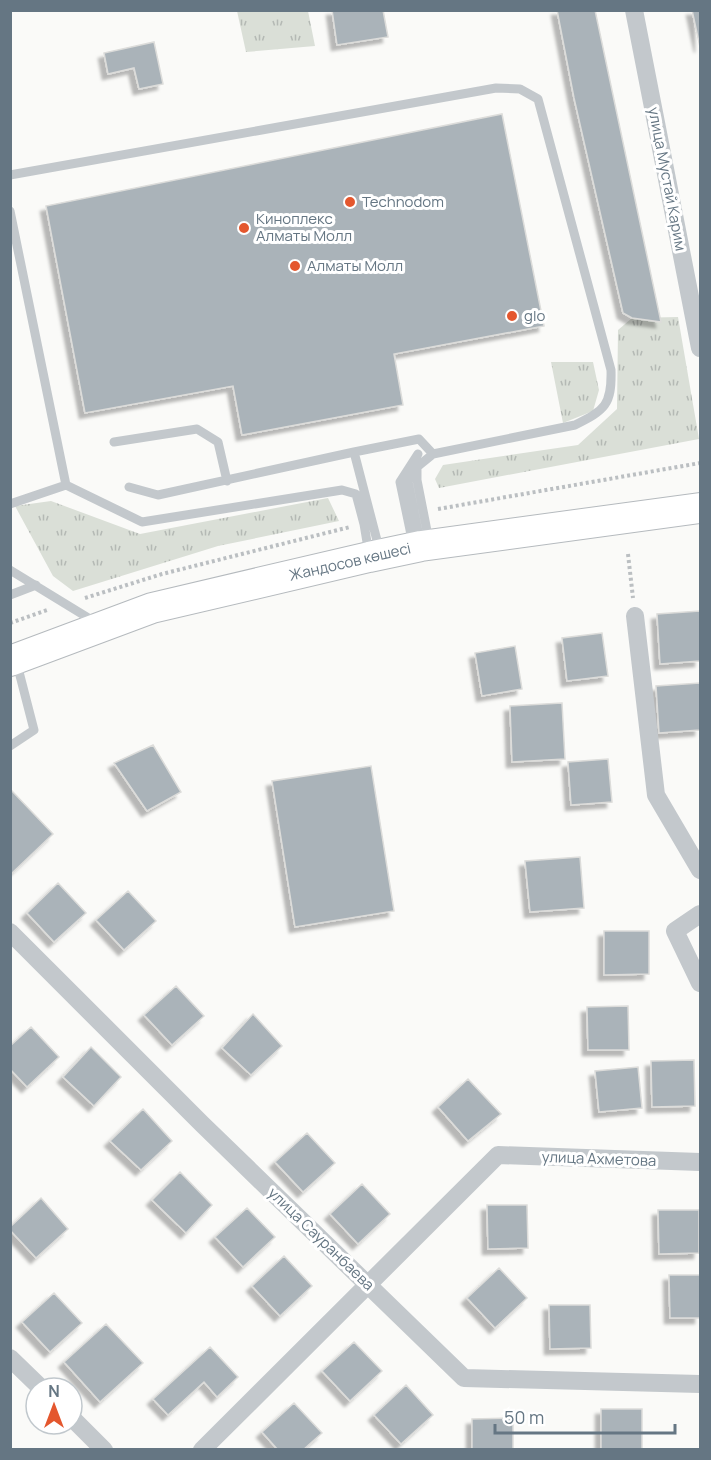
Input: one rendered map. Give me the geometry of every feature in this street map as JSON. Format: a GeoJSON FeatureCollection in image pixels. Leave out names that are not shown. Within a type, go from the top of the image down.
{"type":"FeatureCollection","features":[{"type":"Feature","properties":{"kind":"main road","name":"Жандосов көшесі"},"geometry":{"type":"LineString","coordinates":[[13,660],[152,608],[375,556],[422,546],[700,508]]}},
{"type":"Feature","properties":{"kind":"street","name":"улица Мустай Карим"},"geometry":{"type":"LineString","coordinates":[[634,10],[696,304],[700,348]]}},
{"type":"Feature","properties":{"kind":"street"},"geometry":{"type":"LineString","coordinates":[[635,616],[656,795],[700,870]]}},
{"type":"Feature","properties":{"kind":"street"},"geometry":{"type":"LineString","coordinates":[[700,914],[675,931],[700,983]]}},
{"type":"Feature","properties":{"kind":"street","name":"улица Сауранбаева"},"geometry":{"type":"LineString","coordinates":[[10,932],[193,1116],[464,1378],[700,1384]]}},
{"type":"Feature","properties":{"kind":"street","name":"улица Ахметова"},"geometry":{"type":"LineString","coordinates":[[367,1284],[498,1155],[700,1162]]}},
{"type":"Feature","properties":{"kind":"street"},"geometry":{"type":"LineString","coordinates":[[202,1449],[367,1284]]}},
{"type":"Feature","properties":{"kind":"street"},"geometry":{"type":"LineString","coordinates":[[10,1358],[29,1376]]}},
{"type":"Feature","properties":{"kind":"street"},"geometry":{"type":"LineString","coordinates":[[84,1430],[104,1449]]}},
{"type":"Feature","properties":{"kind":"lane"},"geometry":{"type":"LineString","coordinates":[[10,175],[496,88],[520,89],[538,99],[611,370],[612,390],[604,406],[593,416],[575,425],[433,454],[417,467],[408,481],[422,546]]}},
{"type":"Feature","properties":{"kind":"lane"},"geometry":{"type":"LineString","coordinates":[[10,211],[66,485]]}},
{"type":"Feature","properties":{"kind":"lane"},"geometry":{"type":"LineString","coordinates":[[114,442],[197,429],[218,442],[227,481]]}},
{"type":"Feature","properties":{"kind":"lane"},"geometry":{"type":"LineString","coordinates":[[129,487],[158,495],[419,439],[433,454]]}},
{"type":"Feature","properties":{"kind":"lane"},"geometry":{"type":"LineString","coordinates":[[354,452],[375,556]]}},
{"type":"Feature","properties":{"kind":"lane"},"geometry":{"type":"LineString","coordinates":[[418,454],[400,482],[422,546]]}},
{"type":"Feature","properties":{"kind":"lane"},"geometry":{"type":"LineString","coordinates":[[10,504],[66,485],[142,522],[342,489],[356,494],[375,556]]}},
{"type":"Feature","properties":{"kind":"lane"},"geometry":{"type":"LineString","coordinates":[[10,570],[102,627]]}},
{"type":"Feature","properties":{"kind":"lane"},"geometry":{"type":"LineString","coordinates":[[10,595],[36,585]]}},
{"type":"Feature","properties":{"kind":"lane"},"geometry":{"type":"LineString","coordinates":[[10,746],[34,730],[13,660]]}},
{"type":"Feature","properties":{"kind":"path"},"geometry":{"type":"LineString","coordinates":[[432,510],[700,463]]}},
{"type":"Feature","properties":{"kind":"path"},"geometry":{"type":"LineString","coordinates":[[628,554],[635,616]]}},
{"type":"Feature","properties":{"kind":"green space"},"geometry":{"type":"Polygon","coordinates":[[[237,11],[308,11],[315,46],[246,52],[237,11]]]}},
{"type":"Feature","properties":{"kind":"green space"},"geometry":{"type":"Polygon","coordinates":[[[678,317],[699,439],[439,488],[435,479],[443,465],[578,445],[617,409],[618,330],[632,318],[678,317]]]}},
{"type":"Feature","properties":{"kind":"green space"},"geometry":{"type":"Polygon","coordinates":[[[551,362],[593,362],[599,390],[593,411],[563,423],[551,362]]]}},
{"type":"Feature","properties":{"kind":"green space"},"geometry":{"type":"Polygon","coordinates":[[[328,498],[339,521],[218,546],[73,591],[53,576],[15,506],[51,501],[140,534],[328,498]]]}},
{"type":"Feature","properties":{"kind":"building"},"geometry":{"type":"Polygon","coordinates":[[[332,10],[383,10],[388,37],[337,45],[332,10]]]}},
{"type":"Feature","properties":{"kind":"building"},"geometry":{"type":"Polygon","coordinates":[[[557,10],[595,10],[661,322],[632,318],[623,313],[574,98],[557,10]]]}},
{"type":"Feature","properties":{"kind":"building"},"geometry":{"type":"Polygon","coordinates":[[[692,10],[700,10],[700,47],[692,10]]]}},
{"type":"Feature","properties":{"kind":"building"},"geometry":{"type":"Polygon","coordinates":[[[154,42],[163,84],[139,89],[134,68],[108,74],[104,53],[154,42]]]}},
{"type":"Feature","properties":{"kind":"building","name":"Алматы Молл"},"geometry":{"type":"Polygon","coordinates":[[[502,114],[544,326],[394,354],[403,405],[242,435],[233,386],[85,413],[46,206],[502,114]]]}},
{"type":"Feature","properties":{"kind":"building"},"geometry":{"type":"Polygon","coordinates":[[[700,611],[700,661],[660,664],[657,614],[700,611]]]}},
{"type":"Feature","properties":{"kind":"building"},"geometry":{"type":"Polygon","coordinates":[[[602,633],[608,676],[567,681],[562,638],[602,633]]]}},
{"type":"Feature","properties":{"kind":"building"},"geometry":{"type":"Polygon","coordinates":[[[515,646],[522,689],[482,696],[475,653],[515,646]]]}},
{"type":"Feature","properties":{"kind":"building"},"geometry":{"type":"Polygon","coordinates":[[[700,683],[700,730],[659,733],[656,686],[700,683]]]}},
{"type":"Feature","properties":{"kind":"building"},"geometry":{"type":"Polygon","coordinates":[[[562,703],[565,759],[512,762],[510,706],[562,703]]]}},
{"type":"Feature","properties":{"kind":"building"},"geometry":{"type":"Polygon","coordinates":[[[153,745],[181,792],[147,811],[114,763],[153,745]]]}},
{"type":"Feature","properties":{"kind":"building"},"geometry":{"type":"Polygon","coordinates":[[[608,759],[612,802],[571,805],[568,762],[608,759]]]}},
{"type":"Feature","properties":{"kind":"building"},"geometry":{"type":"Polygon","coordinates":[[[371,766],[394,911],[295,927],[272,781],[371,766]]]}},
{"type":"Feature","properties":{"kind":"building"},"geometry":{"type":"Polygon","coordinates":[[[12,791],[53,834],[10,875],[10,792],[12,791]]]}},
{"type":"Feature","properties":{"kind":"building"},"geometry":{"type":"Polygon","coordinates":[[[580,857],[584,908],[530,912],[525,861],[580,857]]]}},
{"type":"Feature","properties":{"kind":"building"},"geometry":{"type":"Polygon","coordinates":[[[58,883],[86,913],[54,942],[27,913],[58,883]]]}},
{"type":"Feature","properties":{"kind":"building"},"geometry":{"type":"Polygon","coordinates":[[[128,891],[156,921],[124,950],[96,920],[128,891]]]}},
{"type":"Feature","properties":{"kind":"building"},"geometry":{"type":"Polygon","coordinates":[[[604,931],[649,931],[649,974],[604,975],[604,931]]]}},
{"type":"Feature","properties":{"kind":"building"},"geometry":{"type":"Polygon","coordinates":[[[176,986],[204,1016],[172,1045],[144,1015],[176,986]]]}},
{"type":"Feature","properties":{"kind":"building"},"geometry":{"type":"Polygon","coordinates":[[[628,1006],[629,1050],[588,1050],[587,1007],[628,1006]]]}},
{"type":"Feature","properties":{"kind":"building"},"geometry":{"type":"Polygon","coordinates":[[[253,1014],[282,1046],[251,1075],[222,1048],[253,1014]]]}},
{"type":"Feature","properties":{"kind":"building"},"geometry":{"type":"Polygon","coordinates":[[[31,1027],[59,1057],[27,1087],[10,1069],[10,1046],[31,1027]]]}},
{"type":"Feature","properties":{"kind":"building"},"geometry":{"type":"Polygon","coordinates":[[[91,1047],[121,1077],[94,1106],[63,1077],[91,1047]]]}},
{"type":"Feature","properties":{"kind":"building"},"geometry":{"type":"Polygon","coordinates":[[[694,1060],[695,1106],[652,1107],[651,1061],[694,1060]]]}},
{"type":"Feature","properties":{"kind":"building"},"geometry":{"type":"Polygon","coordinates":[[[638,1067],[642,1108],[599,1112],[595,1071],[638,1067]]]}},
{"type":"Feature","properties":{"kind":"building"},"geometry":{"type":"Polygon","coordinates":[[[468,1079],[501,1114],[468,1141],[438,1107],[468,1079]]]}},
{"type":"Feature","properties":{"kind":"building"},"geometry":{"type":"Polygon","coordinates":[[[143,1109],[172,1141],[141,1170],[110,1141],[143,1109]]]}},
{"type":"Feature","properties":{"kind":"building"},"geometry":{"type":"Polygon","coordinates":[[[307,1133],[335,1163],[303,1192],[275,1162],[307,1133]]]}},
{"type":"Feature","properties":{"kind":"building"},"geometry":{"type":"Polygon","coordinates":[[[180,1172],[212,1205],[186,1233],[152,1200],[180,1172]]]}},
{"type":"Feature","properties":{"kind":"building"},"geometry":{"type":"Polygon","coordinates":[[[362,1184],[390,1214],[358,1244],[330,1214],[362,1184]]]}},
{"type":"Feature","properties":{"kind":"building"},"geometry":{"type":"Polygon","coordinates":[[[41,1198],[68,1229],[36,1258],[10,1230],[10,1227],[41,1198]]]}},
{"type":"Feature","properties":{"kind":"building"},"geometry":{"type":"Polygon","coordinates":[[[487,1205],[527,1205],[528,1248],[488,1249],[487,1205]]]}},
{"type":"Feature","properties":{"kind":"building"},"geometry":{"type":"Polygon","coordinates":[[[247,1208],[275,1237],[243,1267],[215,1237],[247,1208]]]}},
{"type":"Feature","properties":{"kind":"building"},"geometry":{"type":"Polygon","coordinates":[[[658,1210],[699,1210],[699,1253],[659,1254],[658,1210]]]}},
{"type":"Feature","properties":{"kind":"building"},"geometry":{"type":"Polygon","coordinates":[[[284,1256],[312,1286],[280,1316],[252,1286],[284,1256]]]}},
{"type":"Feature","properties":{"kind":"building"},"geometry":{"type":"Polygon","coordinates":[[[499,1268],[527,1298],[495,1328],[467,1298],[499,1268]]]}},
{"type":"Feature","properties":{"kind":"building"},"geometry":{"type":"Polygon","coordinates":[[[669,1275],[700,1275],[700,1318],[670,1318],[669,1275]]]}},
{"type":"Feature","properties":{"kind":"building"},"geometry":{"type":"Polygon","coordinates":[[[54,1293],[82,1323],[50,1352],[22,1322],[54,1293]]]}},
{"type":"Feature","properties":{"kind":"building"},"geometry":{"type":"Polygon","coordinates":[[[549,1305],[590,1305],[591,1348],[550,1349],[549,1305]]]}},
{"type":"Feature","properties":{"kind":"building"},"geometry":{"type":"Polygon","coordinates":[[[106,1324],[143,1363],[100,1402],[84,1384],[84,1376],[77,1376],[64,1362],[106,1324]]]}},
{"type":"Feature","properties":{"kind":"building"},"geometry":{"type":"Polygon","coordinates":[[[354,1342],[382,1371],[350,1401],[322,1371],[354,1342]]]}},
{"type":"Feature","properties":{"kind":"building"},"geometry":{"type":"Polygon","coordinates":[[[210,1347],[238,1377],[217,1397],[204,1382],[168,1415],[153,1399],[210,1347]]]}},
{"type":"Feature","properties":{"kind":"building"},"geometry":{"type":"Polygon","coordinates":[[[406,1385],[433,1415],[401,1444],[374,1415],[406,1385]]]}},
{"type":"Feature","properties":{"kind":"building"},"geometry":{"type":"Polygon","coordinates":[[[294,1403],[322,1433],[303,1450],[278,1450],[262,1432],[294,1403]]]}},
{"type":"Feature","properties":{"kind":"building"},"geometry":{"type":"Polygon","coordinates":[[[601,1409],[642,1409],[642,1450],[601,1450],[601,1409]]]}},
{"type":"Feature","properties":{"kind":"building"},"geometry":{"type":"Polygon","coordinates":[[[513,1418],[513,1450],[472,1450],[472,1419],[513,1418]]]}},
{"type":"Feature","properties":{"kind":"place","name":"Technodom"},"geometry":{"type":"Point","coordinates":[350,202]}},
{"type":"Feature","properties":{"kind":"place","name":"Киноплекс Алматы Молл"},"geometry":{"type":"Point","coordinates":[244,228]}},
{"type":"Feature","properties":{"kind":"place","name":"Алматы Молл"},"geometry":{"type":"Point","coordinates":[295,266]}},
{"type":"Feature","properties":{"kind":"place","name":"glo"},"geometry":{"type":"Point","coordinates":[512,316]}}]}
